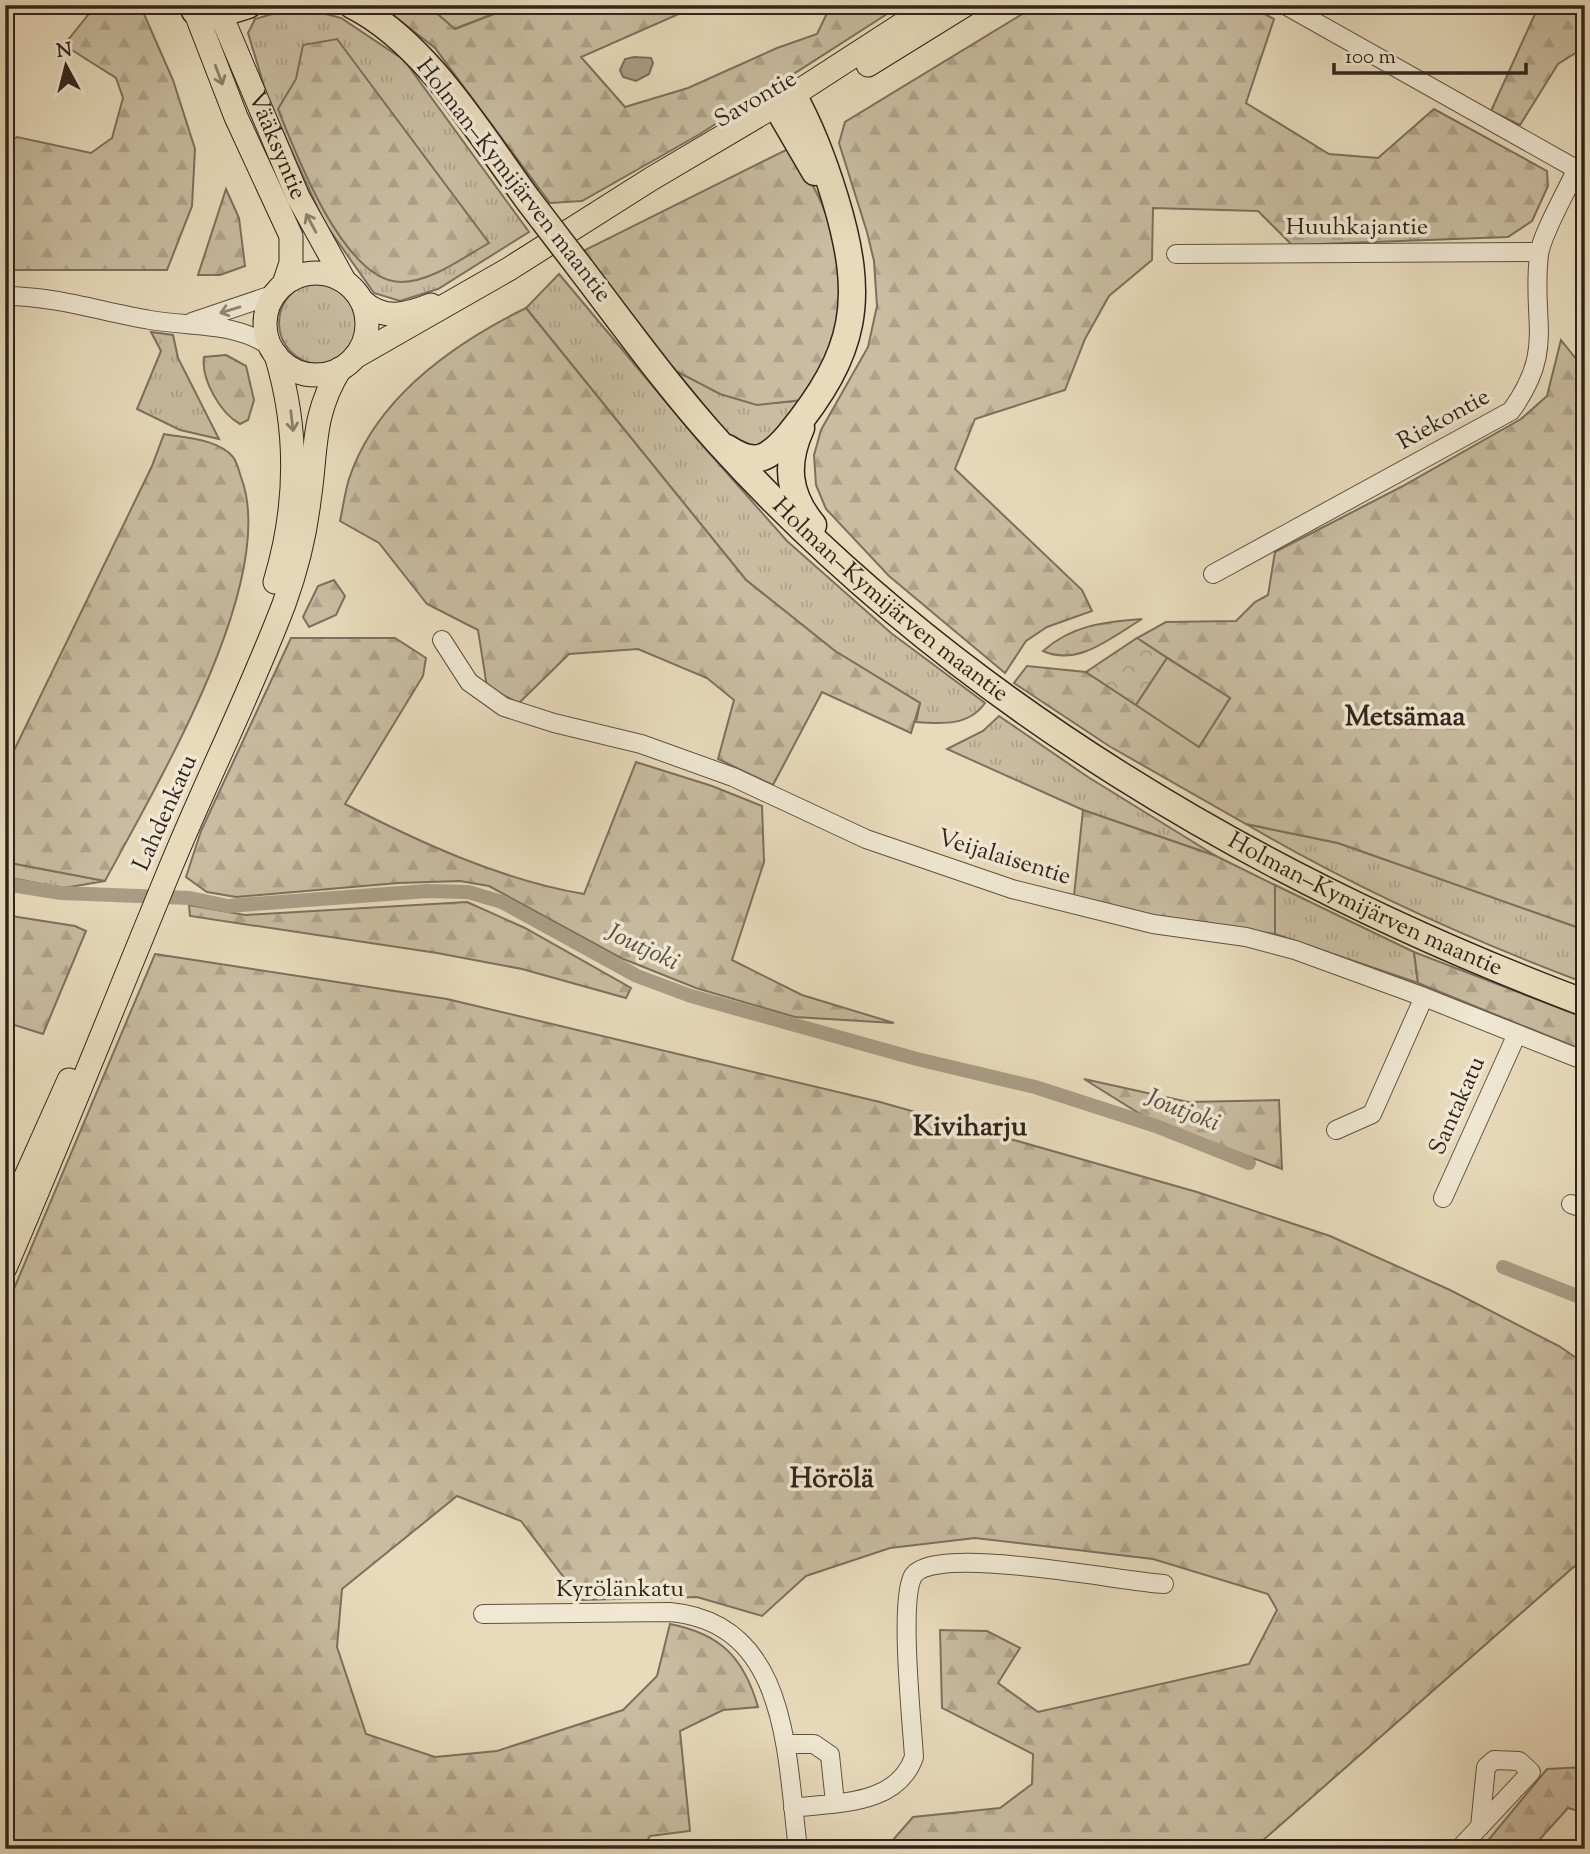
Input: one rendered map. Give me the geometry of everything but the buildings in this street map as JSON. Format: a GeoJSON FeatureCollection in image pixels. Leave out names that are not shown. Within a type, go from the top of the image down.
{"type":"FeatureCollection","features":[{"type":"Feature","properties":{"kind":"highway"},"geometry":{"type":"LineString","coordinates":[[206,9],[248,5]]}},
{"type":"Feature","properties":{"kind":"highway","name":"Holman–Kymijärven maantie"},"geometry":{"type":"LineString","coordinates":[[352,5],[383,24],[418,57],[719,444],[802,529],[867,587],[987,685],[1141,788],[1374,913],[1585,1003]]}},
{"type":"Feature","properties":{"kind":"highway"},"geometry":{"type":"LineString","coordinates":[[719,444],[746,459],[764,458],[783,442],[807,413],[836,367],[851,321],[852,272],[840,216],[787,105]]}},
{"type":"Feature","properties":{"kind":"highway"},"geometry":{"type":"LineString","coordinates":[[807,413],[791,453],[789,468],[793,492],[809,520],[867,587]]}},
{"type":"Feature","properties":{"kind":"main road","name":"Savontie"},"geometry":{"type":"LineString","coordinates":[[787,105],[932,5]]}},
{"type":"Feature","properties":{"kind":"main road","name":"Savontie"},"geometry":{"type":"LineString","coordinates":[[347,363],[787,105],[965,5]]}},
{"type":"Feature","properties":{"kind":"main road","name":"Vääksyntie"},"geometry":{"type":"LineString","coordinates":[[206,9],[298,197],[345,282]]}},
{"type":"Feature","properties":{"kind":"main road","name":"Vääksyntie"},"geometry":{"type":"LineString","coordinates":[[206,9],[240,126],[291,236],[291,263],[280,289]]}},
{"type":"Feature","properties":{"kind":"main road"},"geometry":{"type":"LineString","coordinates":[[314,273],[326,274],[345,282],[362,301],[368,326],[362,347],[347,363],[318,375],[296,370],[273,351],[265,321],[280,289],[314,273]]}},
{"type":"Feature","properties":{"kind":"main road","name":"Savontie"},"geometry":{"type":"LineString","coordinates":[[362,301],[377,312],[397,315],[486,283]]}},
{"type":"Feature","properties":{"kind":"main road","name":"Lahdenkatu"},"geometry":{"type":"LineString","coordinates":[[5,1268],[62,1139],[134,941],[268,607],[282,559],[289,521],[295,450],[291,415],[273,351]]}},
{"type":"Feature","properties":{"kind":"main road","name":"Lahdenkatu"},"geometry":{"type":"LineString","coordinates":[[162,872],[285,602],[300,552],[309,501],[318,414],[325,393],[347,363]]}},
{"type":"Feature","properties":{"kind":"main road","name":"Lahdenkatu"},"geometry":{"type":"LineString","coordinates":[[5,1223],[134,941]]}},
{"type":"Feature","properties":{"kind":"street"},"geometry":{"type":"LineString","coordinates":[[1285,5],[1581,172]]}},
{"type":"Feature","properties":{"kind":"street","name":"Riekontie"},"geometry":{"type":"LineString","coordinates":[[1213,574],[1511,411],[1529,387],[1539,356],[1539,252],[1581,172]]}},
{"type":"Feature","properties":{"kind":"street","name":"Huuhkajantie"},"geometry":{"type":"LineString","coordinates":[[1175,254],[1539,252]]}},
{"type":"Feature","properties":{"kind":"street"},"geometry":{"type":"LineString","coordinates":[[184,324],[280,289]]}},
{"type":"Feature","properties":{"kind":"street"},"geometry":{"type":"LineString","coordinates":[[5,296],[23,296],[244,332],[273,351]]}},
{"type":"Feature","properties":{"kind":"street","name":"Veijalaisentie"},"geometry":{"type":"LineString","coordinates":[[442,640],[469,682],[504,707],[554,723],[642,744],[720,772],[866,839],[1043,897],[1153,924],[1262,941],[1424,997],[1585,1061]]}},
{"type":"Feature","properties":{"kind":"street"},"geometry":{"type":"LineString","coordinates":[[1336,1130],[1371,1114],[1424,997]]}},
{"type":"Feature","properties":{"kind":"street","name":"Santakatu"},"geometry":{"type":"LineString","coordinates":[[1443,1198],[1517,1034]]}},
{"type":"Feature","properties":{"kind":"street"},"geometry":{"type":"LineString","coordinates":[[793,1808],[874,1797],[894,1787],[908,1775],[914,1757],[907,1611],[911,1578],[919,1568],[946,1562],[986,1562],[1164,1584]]}},
{"type":"Feature","properties":{"kind":"street","name":"Kyrölänkatu"},"geometry":{"type":"LineString","coordinates":[[482,1614],[693,1614],[711,1621],[740,1639],[763,1672],[778,1709],[798,1849]]}},
{"type":"Feature","properties":{"kind":"street"},"geometry":{"type":"LineString","coordinates":[[785,1744],[814,1744],[831,1755],[835,1803]]}},
{"type":"Feature","properties":{"kind":"street"},"geometry":{"type":"LineString","coordinates":[[1459,1849],[1480,1826]]}},
{"type":"Feature","properties":{"kind":"green space"},"geometry":{"type":"Polygon","coordinates":[[[96,5],[140,5],[173,80],[195,149],[192,206],[167,270],[5,270],[5,144],[17,137],[91,153],[112,138],[123,98],[116,78],[64,45],[96,5]]]}},
{"type":"Feature","properties":{"kind":"green space"},"geometry":{"type":"Polygon","coordinates":[[[380,5],[427,5],[455,29],[518,5],[699,5],[581,57],[625,107],[688,88],[777,48],[817,34],[831,5],[901,5],[700,134],[582,201],[550,203],[435,48],[380,5]]]}},
{"type":"Feature","properties":{"kind":"green space"},"geometry":{"type":"Polygon","coordinates":[[[427,5],[517,5],[454,29],[427,5]]]}},
{"type":"Feature","properties":{"kind":"green space"},"geometry":{"type":"Polygon","coordinates":[[[1037,5],[1247,5],[1274,19],[1246,103],[1329,154],[1378,158],[1434,109],[1547,171],[1548,186],[1532,221],[1508,237],[1292,245],[1258,211],[1153,208],[1152,260],[1109,296],[1085,339],[1065,390],[975,419],[955,469],[1082,590],[1092,611],[1047,627],[1026,641],[1005,673],[889,576],[826,509],[816,485],[814,455],[821,430],[868,347],[877,306],[874,261],[839,143],[845,122],[1037,5]]]}},
{"type":"Feature","properties":{"kind":"green space"},"geometry":{"type":"Polygon","coordinates":[[[1539,5],[1585,5],[1585,47],[1558,64],[1520,125],[1491,111],[1539,5]]]}},
{"type":"Feature","properties":{"kind":"green space"},"geometry":{"type":"Polygon","coordinates":[[[307,9],[341,18],[404,60],[529,232],[438,289],[400,301],[374,293],[324,222],[268,99],[248,33],[255,19],[279,12],[307,9]]]}},
{"type":"Feature","properties":{"kind":"green space"},"geometry":{"type":"Polygon","coordinates":[[[337,39],[489,243],[424,278],[401,282],[380,276],[360,261],[342,239],[310,184],[278,109],[296,79],[303,45],[337,39]]]}},
{"type":"Feature","properties":{"kind":"green space"},"geometry":{"type":"Polygon","coordinates":[[[788,149],[805,172],[830,225],[838,254],[840,314],[834,342],[823,369],[802,400],[757,405],[720,394],[676,371],[583,251],[788,149]]]}},
{"type":"Feature","properties":{"kind":"green space"},"geometry":{"type":"Polygon","coordinates":[[[226,189],[239,218],[245,266],[220,275],[198,275],[226,189]]]}},
{"type":"Feature","properties":{"kind":"green space"},"geometry":{"type":"Polygon","coordinates":[[[559,274],[697,439],[787,541],[891,633],[985,703],[979,711],[954,722],[916,722],[920,703],[835,651],[746,580],[526,308],[559,274]]]}},
{"type":"Feature","properties":{"kind":"green space"},"geometry":{"type":"Polygon","coordinates":[[[312,282],[328,282],[343,289],[354,300],[361,315],[358,339],[349,352],[328,364],[312,364],[297,357],[286,346],[279,331],[279,315],[286,300],[297,289],[312,282]]]}},
{"type":"Feature","properties":{"kind":"green space"},"geometry":{"type":"Polygon","coordinates":[[[526,308],[746,580],[835,651],[920,703],[911,733],[822,692],[773,785],[718,759],[734,700],[707,678],[638,649],[569,654],[519,703],[487,687],[478,630],[427,604],[379,543],[340,521],[349,479],[361,450],[398,398],[445,356],[471,338],[526,308]]]}},
{"type":"Feature","properties":{"kind":"green space"},"geometry":{"type":"Polygon","coordinates":[[[151,332],[173,335],[178,358],[219,439],[180,430],[137,409],[161,351],[151,332]]]}},
{"type":"Feature","properties":{"kind":"green space"},"geometry":{"type":"Polygon","coordinates":[[[1561,340],[1577,360],[1585,355],[1585,930],[1338,843],[1246,824],[1109,746],[1014,683],[1027,666],[1086,672],[1199,746],[1230,698],[1137,638],[1166,622],[1236,621],[1255,602],[1268,595],[1275,552],[1401,487],[1521,419],[1547,396],[1561,340]]]}},
{"type":"Feature","properties":{"kind":"green space"},"geometry":{"type":"Polygon","coordinates":[[[226,355],[246,366],[254,400],[248,420],[240,424],[213,395],[204,366],[204,357],[226,355]]]}},
{"type":"Feature","properties":{"kind":"green space"},"geometry":{"type":"Polygon","coordinates":[[[676,371],[737,397],[769,402],[802,400],[765,449],[734,442],[676,371]]]}},
{"type":"Feature","properties":{"kind":"green space"},"geometry":{"type":"Polygon","coordinates":[[[164,434],[219,446],[233,457],[238,467],[248,520],[243,570],[228,625],[180,739],[105,881],[5,862],[5,769],[152,466],[164,434]]]}},
{"type":"Feature","properties":{"kind":"green space"},"geometry":{"type":"Polygon","coordinates":[[[334,580],[345,596],[336,615],[309,627],[303,617],[318,586],[334,580]]]}},
{"type":"Feature","properties":{"kind":"green space"},"geometry":{"type":"Polygon","coordinates":[[[1142,619],[1082,653],[1056,655],[1043,651],[1065,635],[1089,626],[1142,619]]]}},
{"type":"Feature","properties":{"kind":"green space"},"geometry":{"type":"Polygon","coordinates":[[[291,638],[395,638],[426,658],[423,676],[345,804],[431,845],[491,869],[553,888],[584,894],[636,762],[712,786],[762,806],[764,862],[732,960],[802,995],[894,1023],[795,1017],[696,988],[621,958],[489,886],[460,881],[398,883],[236,897],[207,892],[186,877],[201,831],[291,638]]]}},
{"type":"Feature","properties":{"kind":"green space"},"geometry":{"type":"Polygon","coordinates":[[[1137,638],[1167,658],[1136,705],[1086,672],[1137,638]]]}},
{"type":"Feature","properties":{"kind":"green space"},"geometry":{"type":"Polygon","coordinates":[[[1167,658],[1230,698],[1199,747],[1136,705],[1167,658]]]}},
{"type":"Feature","properties":{"kind":"green space"},"geometry":{"type":"Polygon","coordinates":[[[999,716],[1088,777],[1216,856],[1083,810],[947,749],[983,731],[999,716]]]}},
{"type":"Feature","properties":{"kind":"green space"},"geometry":{"type":"Polygon","coordinates":[[[1083,810],[1216,856],[1275,885],[1275,934],[1152,916],[1074,896],[1083,810]]]}},
{"type":"Feature","properties":{"kind":"green space"},"geometry":{"type":"Polygon","coordinates":[[[1246,824],[1338,843],[1585,930],[1585,983],[1412,911],[1246,824]]]}},
{"type":"Feature","properties":{"kind":"green space"},"geometry":{"type":"Polygon","coordinates":[[[5,862],[105,881],[64,888],[5,877],[5,862]]]}},
{"type":"Feature","properties":{"kind":"green space"},"geometry":{"type":"Polygon","coordinates":[[[1275,885],[1414,952],[1418,983],[1275,934],[1275,885]]]}},
{"type":"Feature","properties":{"kind":"green space"},"geometry":{"type":"Polygon","coordinates":[[[467,902],[525,928],[631,988],[626,998],[522,969],[437,953],[190,916],[189,905],[245,915],[467,902]]]}},
{"type":"Feature","properties":{"kind":"green space"},"geometry":{"type":"Polygon","coordinates":[[[5,915],[75,926],[86,931],[43,1034],[5,1022],[5,915]]]}},
{"type":"Feature","properties":{"kind":"green space"},"geometry":{"type":"Polygon","coordinates":[[[1414,952],[1585,1018],[1585,1051],[1418,983],[1414,952]]]}},
{"type":"Feature","properties":{"kind":"green space"},"geometry":{"type":"Polygon","coordinates":[[[155,954],[447,999],[880,1102],[1197,1192],[1330,1236],[1450,1290],[1559,1346],[1585,1364],[1585,1557],[1253,1849],[1023,1849],[1017,1840],[995,1849],[894,1849],[892,1841],[913,1817],[1000,1808],[1032,1784],[1033,1754],[942,1708],[940,1630],[987,1631],[1020,1648],[998,1683],[1038,1712],[1249,1664],[1277,1610],[1268,1594],[1153,1559],[975,1538],[890,1548],[806,1576],[762,1616],[697,1597],[581,1600],[521,1521],[457,1496],[342,1589],[337,1647],[366,1734],[435,1757],[497,1751],[623,1710],[657,1676],[670,1624],[688,1628],[717,1642],[728,1651],[746,1675],[758,1707],[723,1710],[680,1731],[690,1831],[650,1836],[642,1849],[5,1849],[5,1310],[155,954]]]}},
{"type":"Feature","properties":{"kind":"green space"},"geometry":{"type":"Polygon","coordinates":[[[1084,1079],[1188,1102],[1279,1100],[1282,1169],[1145,1117],[1084,1079]]]}},
{"type":"Feature","properties":{"kind":"green space"},"geometry":{"type":"Polygon","coordinates":[[[1585,1767],[1585,1813],[1568,1808],[1531,1849],[1481,1849],[1547,1769],[1585,1767]]]}},
{"type":"Feature","properties":{"kind":"shaded area"},"geometry":{"type":"Polygon","coordinates":[[[651,58],[653,63],[649,74],[636,81],[623,77],[620,70],[625,59],[651,58]]]}},
{"type":"Feature","properties":{"kind":"waterway","name":"Joutjoki"},"geometry":{"type":"LineString","coordinates":[[5,884],[61,893],[190,898],[228,906],[427,891],[468,892],[502,902],[637,976],[691,996],[917,1059],[1035,1087],[1156,1126],[1249,1163]]}},
{"type":"Feature","properties":{"kind":"waterway","name":"Joutjoki"},"geometry":{"type":"LineString","coordinates":[[1503,1267],[1585,1299]]}},
{"type":"Feature","properties":{"kind":"district","name":"Metsämaa"},"geometry":{"type":"Point","coordinates":[1405,718]}},
{"type":"Feature","properties":{"kind":"district","name":"Kiviharju"},"geometry":{"type":"Point","coordinates":[970,1128]}},
{"type":"Feature","properties":{"kind":"district","name":"Hörölä"},"geometry":{"type":"Point","coordinates":[832,1480]}}]}
